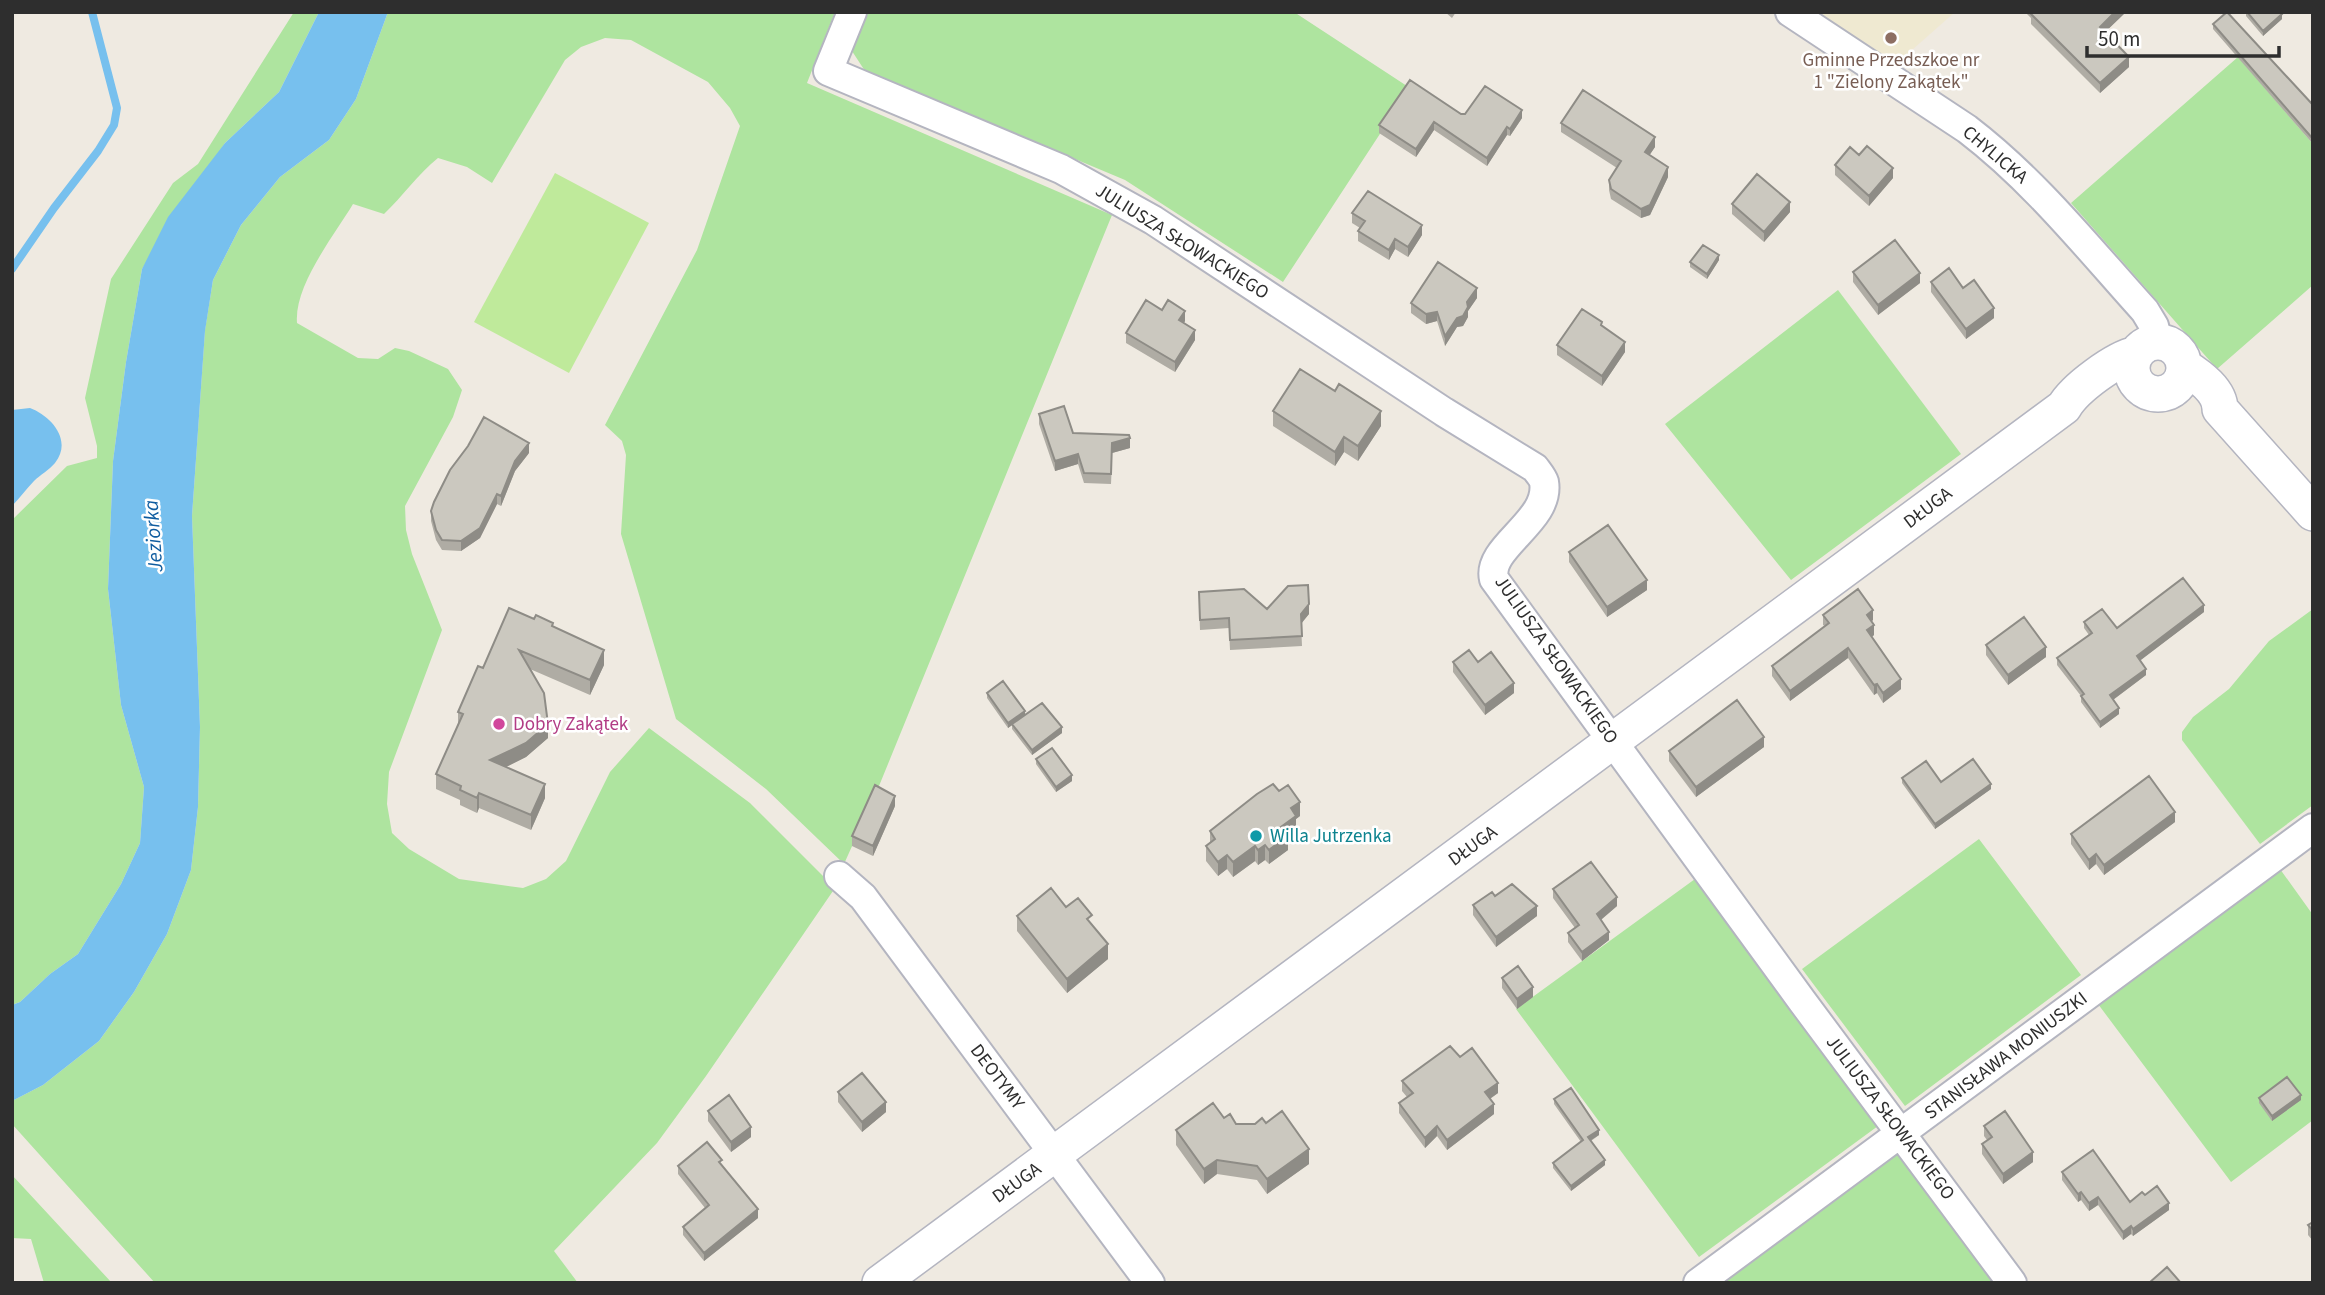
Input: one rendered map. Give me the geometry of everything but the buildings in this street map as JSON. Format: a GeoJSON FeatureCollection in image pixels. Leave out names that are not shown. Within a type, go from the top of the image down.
{"type":"FeatureCollection","features":[{"type":"Feature","properties":{"kind":"street","name":"JULIUSZA SŁOWACKIEGO"},"geometry":{"type":"LineString","coordinates":[[852,12],[828,71],[1060,169],[1153,220],[1444,412],[1535,468],[1544,482],[1542,497],[1535,515],[1496,561],[1492,571],[1494,579],[2012,1283]]}},
{"type":"Feature","properties":{"kind":"street","name":"CHYLICKA"},"geometry":{"type":"LineString","coordinates":[[1790,12],[1967,129],[2026,179],[2145,311],[2154,326],[2147,348]]}},
{"type":"Feature","properties":{"kind":"street"},"geometry":{"type":"LineString","coordinates":[[2167,382],[2180,353],[2174,347],[2147,348],[2132,371],[2135,379],[2167,382],[2196,374],[2219,399],[2220,409],[2313,513]]}},
{"type":"Feature","properties":{"kind":"street","name":"DŁUGA"},"geometry":{"type":"LineString","coordinates":[[880,1283],[2064,407],[2114,363],[2147,348]]}},
{"type":"Feature","properties":{"kind":"street","name":"DŁUGA"},"geometry":{"type":"LineString","coordinates":[[2064,407],[2079,407],[2105,397],[2167,382]]}},
{"type":"Feature","properties":{"kind":"street","name":"STANISŁAWA MONIUSZKI"},"geometry":{"type":"LineString","coordinates":[[1698,1283],[2313,828]]}},
{"type":"Feature","properties":{"kind":"street","name":"DEOTYMY"},"geometry":{"type":"LineString","coordinates":[[839,876],[863,897],[1150,1283]]}},
{"type":"Feature","properties":{"kind":"shaded area","name":"Gminne Przedszkoe nr 1 \"Zielony Zakątek\""},"geometry":{"type":"Polygon","coordinates":[[[1818,12],[1955,12],[1895,65],[1818,12]]]}},
{"type":"Feature","properties":{"kind":"green space"},"geometry":{"type":"Polygon","coordinates":[[[294,12],[319,12],[279,92],[225,143],[142,269],[113,461],[108,589],[121,705],[144,787],[140,843],[121,884],[78,954],[50,974],[20,1002],[12,1005],[12,520],[67,466],[97,458],[97,446],[85,398],[111,279],[173,183],[198,164],[294,12]]]}},
{"type":"Feature","properties":{"kind":"green space"},"geometry":{"type":"Polygon","coordinates":[[[388,12],[835,12],[807,83],[1112,215],[879,786],[844,864],[766,789],[676,719],[621,534],[626,455],[622,441],[605,425],[697,250],[740,126],[730,108],[708,82],[631,40],[605,38],[581,47],[565,60],[492,183],[467,167],[438,158],[384,214],[353,204],[308,277],[298,308],[297,323],[358,358],[378,359],[395,348],[409,351],[448,369],[462,390],[453,417],[405,506],[406,530],[412,554],[442,630],[389,772],[387,804],[392,833],[409,849],[459,879],[523,888],[546,879],[566,861],[610,772],[649,728],[750,803],[835,888],[657,1143],[554,1251],[578,1283],[155,1283],[12,1124],[12,1101],[43,1085],[99,1041],[134,992],[167,934],[191,870],[198,807],[200,727],[192,516],[205,330],[213,280],[241,225],[280,177],[329,140],[356,99],[388,12]]]}},
{"type":"Feature","properties":{"kind":"green space"},"geometry":{"type":"Polygon","coordinates":[[[864,12],[1294,12],[1410,88],[1283,282],[1125,180],[865,71],[850,48],[864,12]]]}},
{"type":"Feature","properties":{"kind":"green space"},"geometry":{"type":"Polygon","coordinates":[[[2238,57],[2313,144],[2313,285],[2217,369],[2071,203],[2238,57]]]}},
{"type":"Feature","properties":{"kind":"green space"},"geometry":{"type":"Polygon","coordinates":[[[555,173],[649,223],[569,373],[474,322],[555,173]]]}},
{"type":"Feature","properties":{"kind":"green space"},"geometry":{"type":"Polygon","coordinates":[[[1838,290],[1961,454],[1791,580],[1665,424],[1838,290]]]}},
{"type":"Feature","properties":{"kind":"green space"},"geometry":{"type":"Polygon","coordinates":[[[2313,609],[2313,805],[2260,844],[2182,740],[2182,732],[2193,717],[2229,689],[2269,641],[2313,609]]]}},
{"type":"Feature","properties":{"kind":"green space"},"geometry":{"type":"Polygon","coordinates":[[[1979,839],[2081,975],[1905,1106],[1802,969],[1979,839]]]}},
{"type":"Feature","properties":{"kind":"green space"},"geometry":{"type":"Polygon","coordinates":[[[2280,869],[2313,915],[2313,1120],[2231,1182],[2098,1004],[2280,869]]]}},
{"type":"Feature","properties":{"kind":"green space"},"geometry":{"type":"Polygon","coordinates":[[[1695,879],[1878,1126],[1699,1257],[1516,1009],[1695,879]]]}},
{"type":"Feature","properties":{"kind":"green space"},"geometry":{"type":"Polygon","coordinates":[[[1897,1152],[1993,1283],[1720,1283],[1897,1152]]]}},
{"type":"Feature","properties":{"kind":"green space"},"geometry":{"type":"Polygon","coordinates":[[[12,1175],[112,1283],[44,1283],[31,1239],[12,1238],[12,1175]]]}},
{"type":"Feature","properties":{"kind":"water","name":"Jeziorka"},"geometry":{"type":"Polygon","coordinates":[[[319,12],[388,12],[356,99],[329,140],[280,177],[241,225],[213,280],[205,331],[192,516],[200,727],[198,807],[191,870],[167,934],[134,992],[99,1041],[43,1085],[12,1101],[12,1005],[20,1002],[50,974],[78,954],[121,884],[140,843],[144,787],[121,705],[108,589],[113,461],[142,269],[168,217],[225,143],[279,92],[319,12]]]}},
{"type":"Feature","properties":{"kind":"water"},"geometry":{"type":"Polygon","coordinates":[[[30,408],[52,423],[61,438],[62,446],[55,463],[34,481],[12,506],[12,410],[30,408]]]}},
{"type":"Feature","properties":{"kind":"waterway"},"geometry":{"type":"LineString","coordinates":[[12,269],[114,125],[117,108],[92,12]]}},
{"type":"Feature","properties":{"kind":"place","name":"Gminne Przedszkoe nr 1 \"Zielony Zakątek\""},"geometry":{"type":"Point","coordinates":[1891,38]}},
{"type":"Feature","properties":{"kind":"place","name":"Dobry Zakątek"},"geometry":{"type":"Point","coordinates":[499,724]}},
{"type":"Feature","properties":{"kind":"place","name":"Willa Jutrzenka"},"geometry":{"type":"Point","coordinates":[1256,836]}}]}
